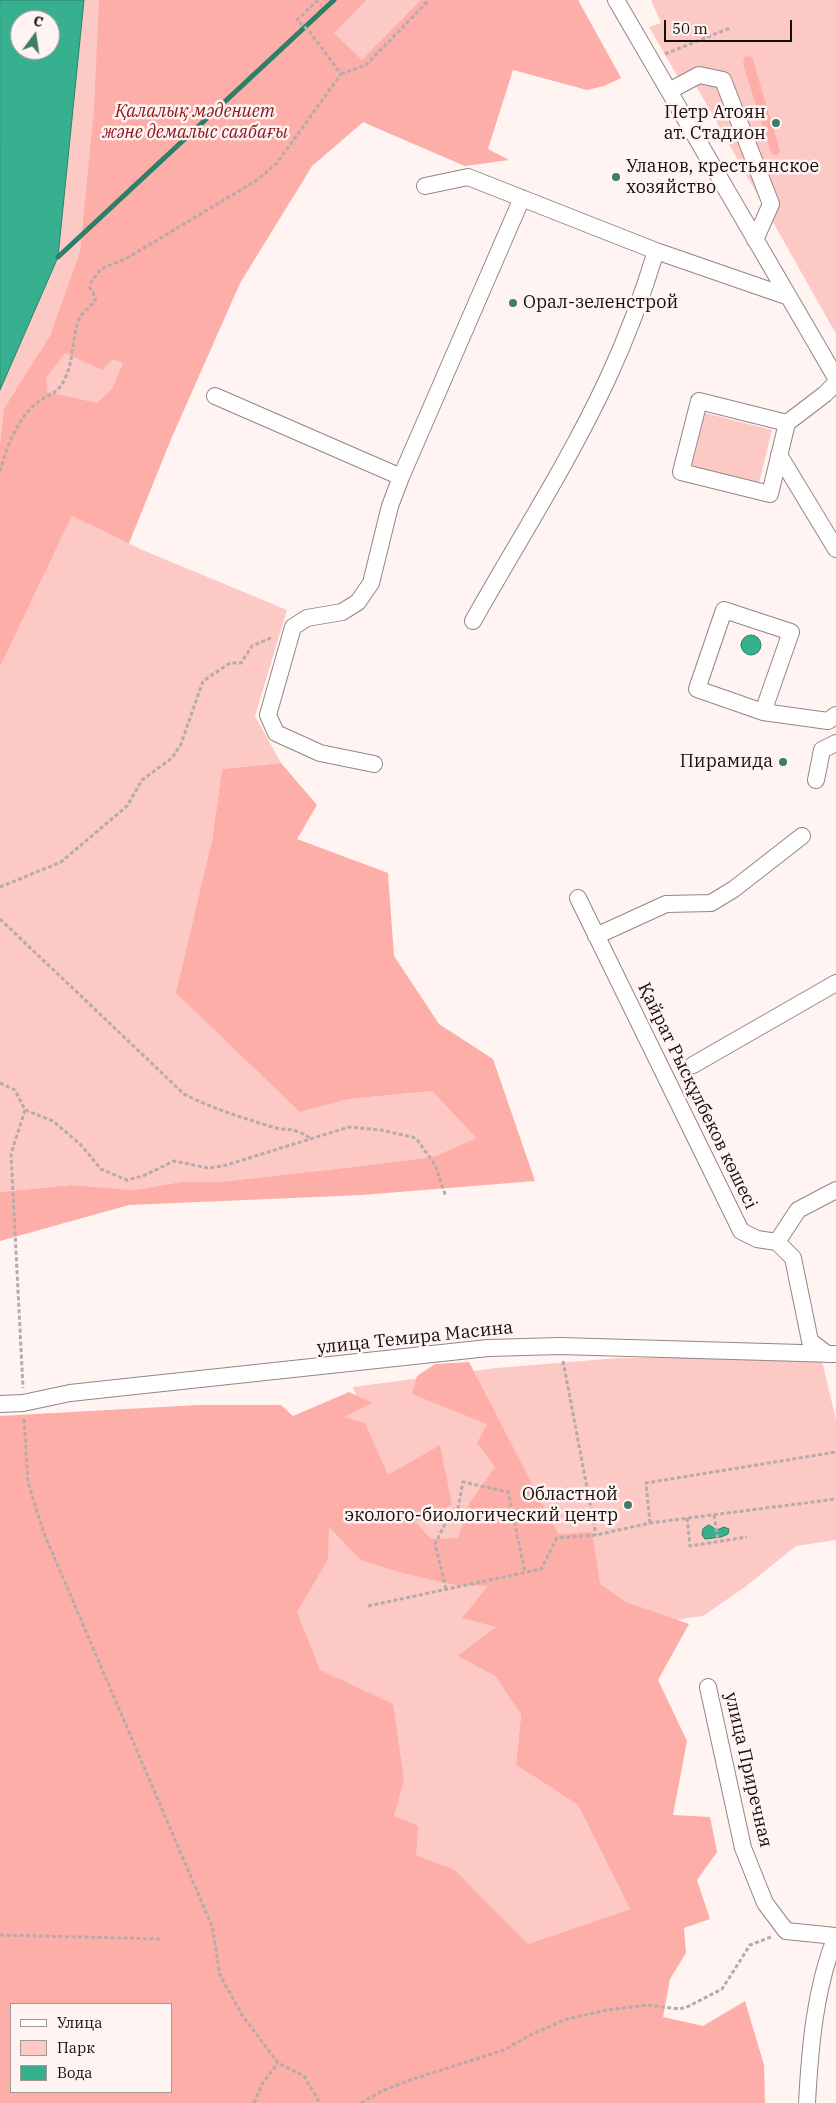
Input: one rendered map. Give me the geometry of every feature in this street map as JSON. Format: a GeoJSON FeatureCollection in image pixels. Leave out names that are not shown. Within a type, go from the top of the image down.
{"type":"FeatureCollection","features":[{"type":"Feature","properties":{"kind":"street"},"geometry":{"type":"LineString","coordinates":[[616,0],[836,378]]}},
{"type":"Feature","properties":{"kind":"street"},"geometry":{"type":"LineString","coordinates":[[669,91],[699,75],[723,80],[770,204],[755,240]]}},
{"type":"Feature","properties":{"kind":"street"},"geometry":{"type":"LineString","coordinates":[[424,186],[468,178],[656,251],[789,297]]}},
{"type":"Feature","properties":{"kind":"street"},"geometry":{"type":"LineString","coordinates":[[374,764],[320,752],[276,733],[268,715],[293,627],[307,618],[342,612],[358,602],[371,584],[390,506],[522,198]]}},
{"type":"Feature","properties":{"kind":"street"},"geometry":{"type":"LineString","coordinates":[[473,621],[556,477],[608,379],[641,299],[656,251]]}},
{"type":"Feature","properties":{"kind":"street"},"geometry":{"type":"LineString","coordinates":[[787,423],[699,401],[681,472],[770,494],[787,423],[825,394],[836,383]]}},
{"type":"Feature","properties":{"kind":"street"},"geometry":{"type":"LineString","coordinates":[[215,396],[401,478]]}},
{"type":"Feature","properties":{"kind":"street"},"geometry":{"type":"LineString","coordinates":[[779,454],[836,549]]}},
{"type":"Feature","properties":{"kind":"street"},"geometry":{"type":"LineString","coordinates":[[764,712],[791,632],[724,610],[697,689],[764,712],[828,720],[836,715]]}},
{"type":"Feature","properties":{"kind":"street"},"geometry":{"type":"LineString","coordinates":[[816,780],[822,750],[836,743]]}},
{"type":"Feature","properties":{"kind":"street"},"geometry":{"type":"LineString","coordinates":[[596,936],[666,904],[711,903],[734,890],[802,836]]}},
{"type":"Feature","properties":{"kind":"street","name":"Қайрат Рысқұлбеков көшесі"},"geometry":{"type":"LineString","coordinates":[[578,898],[741,1231],[757,1239],[777,1242]]}},
{"type":"Feature","properties":{"kind":"street"},"geometry":{"type":"LineString","coordinates":[[693,1065],[836,983]]}},
{"type":"Feature","properties":{"kind":"street"},"geometry":{"type":"LineString","coordinates":[[832,1357],[810,1341],[793,1258],[777,1242],[798,1210],[836,1190]]}},
{"type":"Feature","properties":{"kind":"street","name":"улица Темира Масина"},"geometry":{"type":"LineString","coordinates":[[0,1404],[23,1403],[70,1394],[488,1348],[560,1346],[832,1357]]}},
{"type":"Feature","properties":{"kind":"street","name":"улица Приречная"},"geometry":{"type":"LineString","coordinates":[[708,1687],[743,1848],[766,1903],[786,1931]]}},
{"type":"Feature","properties":{"kind":"street"},"geometry":{"type":"LineString","coordinates":[[786,1931],[836,1936],[825,1962],[810,2051],[807,2103]]}},
{"type":"Feature","properties":{"kind":"path"},"geometry":{"type":"LineString","coordinates":[[318,0],[297,20],[310,31],[341,74]]}},
{"type":"Feature","properties":{"kind":"path"},"geometry":{"type":"LineString","coordinates":[[0,472],[5,453],[22,418],[41,400],[55,393],[63,383],[72,360],[78,320],[82,313],[94,304],[96,298],[90,288],[91,282],[101,269],[129,257],[257,180],[277,164],[341,74],[366,66],[429,0]]}},
{"type":"Feature","properties":{"kind":"path"},"geometry":{"type":"LineString","coordinates":[[664,54],[730,28]]}},
{"type":"Feature","properties":{"kind":"path"},"geometry":{"type":"LineString","coordinates":[[0,887],[61,862],[127,806],[142,780],[172,758],[181,744],[203,681],[230,663],[241,663],[252,646],[293,627]]}},
{"type":"Feature","properties":{"kind":"path"},"geometry":{"type":"LineString","coordinates":[[0,919],[184,1094],[208,1106],[272,1127],[297,1130],[310,1138]]}},
{"type":"Feature","properties":{"kind":"path"},"geometry":{"type":"LineString","coordinates":[[0,1083],[15,1090],[25,1110],[53,1121],[80,1144],[101,1169],[127,1180],[143,1176],[174,1161],[208,1168],[223,1166],[349,1127],[381,1130],[416,1138],[435,1165],[446,1198]]}},
{"type":"Feature","properties":{"kind":"path"},"geometry":{"type":"LineString","coordinates":[[25,1110],[11,1154],[28,1482],[43,1531],[212,1926],[220,1975],[242,2015],[278,2063],[304,2076],[320,2103]]}},
{"type":"Feature","properties":{"kind":"path"},"geometry":{"type":"LineString","coordinates":[[560,1346],[596,1535]]}},
{"type":"Feature","properties":{"kind":"path"},"geometry":{"type":"LineString","coordinates":[[650,1523],[646,1483],[836,1452]]}},
{"type":"Feature","properties":{"kind":"path"},"geometry":{"type":"LineString","coordinates":[[446,1589],[435,1544],[446,1522],[456,1518],[463,1482],[508,1492],[525,1572]]}},
{"type":"Feature","properties":{"kind":"path"},"geometry":{"type":"LineString","coordinates":[[368,1606],[541,1569],[557,1538],[596,1535],[650,1523],[836,1499]]}},
{"type":"Feature","properties":{"kind":"path"},"geometry":{"type":"LineString","coordinates":[[714,1515],[718,1542]]}},
{"type":"Feature","properties":{"kind":"path"},"geometry":{"type":"LineString","coordinates":[[687,1518],[690,1546],[747,1537]]}},
{"type":"Feature","properties":{"kind":"path"},"geometry":{"type":"LineString","coordinates":[[361,2103],[382,2091],[406,2081],[504,2050],[530,2035],[567,2019],[607,2010],[647,2005],[680,2009],[689,2006],[722,1989],[750,1945],[786,1931]]}},
{"type":"Feature","properties":{"kind":"path"},"geometry":{"type":"LineString","coordinates":[[0,1935],[160,1939]]}},
{"type":"Feature","properties":{"kind":"path"},"geometry":{"type":"LineString","coordinates":[[254,2103],[262,2084],[278,2063]]}},
{"type":"Feature","properties":{"kind":"green space"},"geometry":{"type":"Polygon","coordinates":[[[84,0],[578,0],[621,78],[508,51],[465,166],[363,122],[312,166],[240,283],[171,439],[129,543],[287,610],[255,716],[281,763],[222,769],[212,841],[300,1112],[349,1099],[432,1091],[476,1138],[433,1157],[219,1182],[181,1182],[133,1190],[71,1185],[0,1192],[0,667],[72,516],[0,475],[0,390],[58,257],[84,0]]]}},
{"type":"Feature","properties":{"kind":"green space","name":"Қалалық мәдениет және демалыс саябағы"},"geometry":{"type":"Polygon","coordinates":[[[99,0],[366,0],[334,33],[362,60],[421,0],[578,0],[621,78],[604,86],[587,90],[513,70],[488,149],[509,160],[465,166],[363,122],[312,166],[240,283],[171,439],[129,543],[72,516],[0,667],[0,446],[4,409],[50,336],[80,252],[94,110],[99,0]],[[65,353],[46,378],[47,392],[97,403],[112,389],[123,363],[113,359],[102,370],[65,353]]]}},
{"type":"Feature","properties":{"kind":"green space","name":"Петр Атоян ат. Стадион"},"geometry":{"type":"Polygon","coordinates":[[[651,0],[836,0],[836,334],[690,75],[679,79],[649,27],[661,23],[651,0]]]}},
{"type":"Feature","properties":{"kind":"green space"},"geometry":{"type":"Polygon","coordinates":[[[745,56],[752,57],[780,151],[777,156],[771,153],[743,64],[745,56]]]}},
{"type":"Feature","properties":{"kind":"green space"},"geometry":{"type":"Polygon","coordinates":[[[705,413],[772,430],[759,483],[692,466],[705,413]]]}},
{"type":"Feature","properties":{"kind":"green space"},"geometry":{"type":"Polygon","coordinates":[[[281,763],[317,805],[297,839],[388,873],[394,956],[439,1024],[493,1059],[535,1181],[362,1195],[129,1205],[0,1241],[0,1192],[71,1185],[133,1190],[181,1182],[219,1182],[353,1167],[433,1157],[476,1138],[432,1091],[349,1099],[300,1112],[176,993],[212,841],[222,769],[281,763]]]}},
{"type":"Feature","properties":{"kind":"green space"},"geometry":{"type":"Polygon","coordinates":[[[619,1358],[739,1358],[822,1361],[836,1420],[836,1540],[796,1546],[745,1587],[703,1616],[469,1647],[457,1656],[495,1676],[521,1715],[516,1765],[578,1805],[630,1909],[528,1944],[454,1869],[416,1855],[393,1816],[404,1780],[320,1670],[282,1588],[278,1425],[360,1407],[353,1387],[496,1368],[619,1358]]]}},
{"type":"Feature","properties":{"kind":"green space"},"geometry":{"type":"Polygon","coordinates":[[[469,1362],[558,1534],[592,1532],[600,1584],[626,1602],[689,1624],[658,1680],[687,1741],[673,1815],[710,1817],[717,1852],[697,1880],[710,1919],[684,1928],[686,1953],[670,1979],[663,2017],[703,2026],[745,2001],[764,2065],[765,2103],[0,2103],[0,1416],[198,1405],[281,1405],[293,1416],[349,1392],[372,1403],[344,1417],[365,1423],[388,1475],[440,1445],[452,1505],[414,1521],[431,1539],[458,1538],[469,1504],[495,1467],[477,1443],[487,1424],[412,1394],[417,1376],[435,1364],[469,1362]],[[329,1527],[328,1559],[297,1612],[320,1670],[393,1704],[404,1780],[394,1816],[418,1826],[416,1855],[454,1869],[528,1944],[630,1909],[578,1805],[516,1765],[521,1715],[495,1676],[457,1656],[496,1627],[462,1618],[488,1586],[454,1585],[399,1572],[361,1560],[329,1527]]]}},
{"type":"Feature","properties":{"kind":"water"},"geometry":{"type":"Polygon","coordinates":[[[0,0],[84,0],[58,257],[0,390],[0,0]]]}},
{"type":"Feature","properties":{"kind":"water"},"geometry":{"type":"Polygon","coordinates":[[[751,635],[758,638],[761,645],[758,652],[751,655],[744,652],[741,645],[744,638],[751,635]]]}},
{"type":"Feature","properties":{"kind":"water"},"geometry":{"type":"Polygon","coordinates":[[[709,1525],[717,1530],[724,1527],[729,1529],[728,1534],[705,1539],[702,1535],[703,1529],[709,1525]]]}},
{"type":"Feature","properties":{"kind":"waterway"},"geometry":{"type":"LineString","coordinates":[[58,257],[334,0]]}},
{"type":"Feature","properties":{"kind":"place","name":"Петр Атоян ат. Стадион"},"geometry":{"type":"Point","coordinates":[776,123]}},
{"type":"Feature","properties":{"kind":"place","name":"Уланов, крестьянское хозяйство"},"geometry":{"type":"Point","coordinates":[616,177]}},
{"type":"Feature","properties":{"kind":"place","name":"Орал-зеленстрой"},"geometry":{"type":"Point","coordinates":[513,303]}},
{"type":"Feature","properties":{"kind":"place","name":"Пирамида"},"geometry":{"type":"Point","coordinates":[783,762]}},
{"type":"Feature","properties":{"kind":"place","name":"Областной эколого-биологический центр"},"geometry":{"type":"Point","coordinates":[628,1505]}}]}
